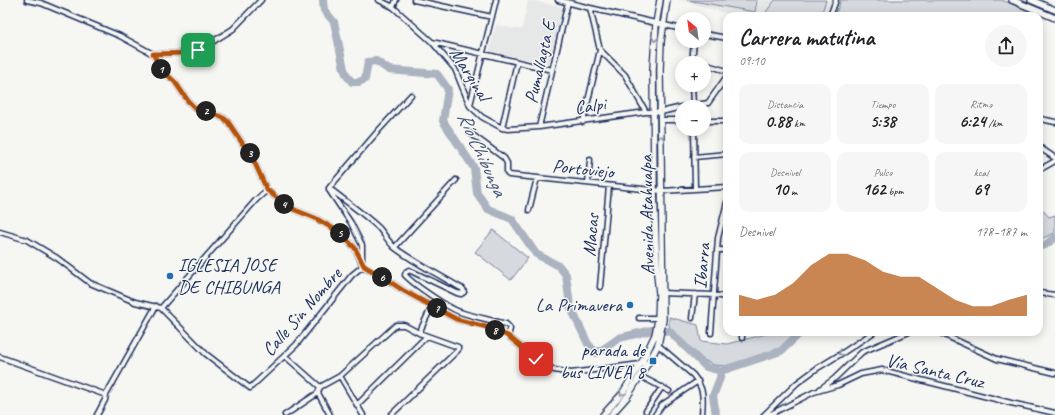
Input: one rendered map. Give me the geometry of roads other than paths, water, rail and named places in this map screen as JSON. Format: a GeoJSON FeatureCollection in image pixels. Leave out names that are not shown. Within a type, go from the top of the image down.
{"type":"FeatureCollection","features":[{"type":"Feature","properties":{"kind":"main road","name":"Avenida Atahualpa"},"geometry":{"type":"LineString","coordinates":[[660,0],[656,24],[652,69],[657,274],[661,293]]}},
{"type":"Feature","properties":{"kind":"main road","name":"Avenida Atahualpa"},"geometry":{"type":"LineString","coordinates":[[602,415],[622,394],[656,338],[660,319],[662,191],[660,42],[667,0]]}},
{"type":"Feature","properties":{"kind":"main road"},"geometry":{"type":"LineString","coordinates":[[1012,0],[1041,12]]}},
{"type":"Feature","properties":{"kind":"main road"},"geometry":{"type":"LineString","coordinates":[[1031,0],[1055,10]]}},
{"type":"Feature","properties":{"kind":"main road"},"geometry":{"type":"LineString","coordinates":[[1043,13],[1055,18]]}},
{"type":"Feature","properties":{"kind":"main road","name":"Avenida Atahualpa"},"geometry":{"type":"LineString","coordinates":[[611,415],[627,398],[648,363],[658,345],[656,338]]}},
{"type":"Feature","properties":{"kind":"street"},"geometry":{"type":"LineString","coordinates":[[26,0],[41,3],[106,30],[153,54],[189,53],[201,49],[233,29],[261,0]]}},
{"type":"Feature","properties":{"kind":"street","name":"Marginal"},"geometry":{"type":"LineString","coordinates":[[380,0],[394,7],[432,42],[455,69],[470,106],[482,117],[502,128]]}},
{"type":"Feature","properties":{"kind":"street"},"geometry":{"type":"LineString","coordinates":[[394,7],[396,0]]}},
{"type":"Feature","properties":{"kind":"street"},"geometry":{"type":"LineString","coordinates":[[414,0],[492,17]]}},
{"type":"Feature","properties":{"kind":"street"},"geometry":{"type":"LineString","coordinates":[[470,106],[496,0]]}},
{"type":"Feature","properties":{"kind":"street"},"geometry":{"type":"LineString","coordinates":[[558,0],[675,27]]}},
{"type":"Feature","properties":{"kind":"street"},"geometry":{"type":"LineString","coordinates":[[832,12],[836,0]]}},
{"type":"Feature","properties":{"kind":"street","name":"Pumallagta E"},"geometry":{"type":"LineString","coordinates":[[539,127],[568,2]]}},
{"type":"Feature","properties":{"kind":"street"},"geometry":{"type":"LineString","coordinates":[[583,122],[600,50],[590,8]]}},
{"type":"Feature","properties":{"kind":"street"},"geometry":{"type":"LineString","coordinates":[[711,35],[723,37]]}},
{"type":"Feature","properties":{"kind":"street"},"geometry":{"type":"LineString","coordinates":[[432,42],[552,70]]}},
{"type":"Feature","properties":{"kind":"street"},"geometry":{"type":"LineString","coordinates":[[600,50],[626,75],[646,112]]}},
{"type":"Feature","properties":{"kind":"street","name":"Calle Sin Nombre"},"geometry":{"type":"LineString","coordinates":[[153,54],[162,70],[175,82],[188,101],[196,109],[219,116],[228,122],[253,159],[267,190],[295,210],[315,218],[336,230],[355,248],[363,264],[352,275],[296,345],[250,388],[206,354],[161,308]]}},
{"type":"Feature","properties":{"kind":"street"},"geometry":{"type":"LineString","coordinates":[[502,128],[517,62]]}},
{"type":"Feature","properties":{"kind":"street"},"geometry":{"type":"LineString","coordinates":[[711,66],[723,70]]}},
{"type":"Feature","properties":{"kind":"street","name":"Calpi"},"geometry":{"type":"LineString","coordinates":[[709,100],[723,81]]}},
{"type":"Feature","properties":{"kind":"street"},"geometry":{"type":"LineString","coordinates":[[329,188],[411,95]]}},
{"type":"Feature","properties":{"kind":"street","name":"Calpi"},"geometry":{"type":"LineString","coordinates":[[502,128],[508,130],[539,127],[646,112],[661,112],[675,109]]}},
{"type":"Feature","properties":{"kind":"street"},"geometry":{"type":"LineString","coordinates":[[1043,119],[1055,122]]}},
{"type":"Feature","properties":{"kind":"street"},"geometry":{"type":"LineString","coordinates":[[661,120],[675,120]]}},
{"type":"Feature","properties":{"kind":"street"},"geometry":{"type":"LineString","coordinates":[[711,121],[723,121]]}},
{"type":"Feature","properties":{"kind":"street","name":"Portoviejo"},"geometry":{"type":"LineString","coordinates":[[470,133],[504,158],[507,163],[507,175],[662,191],[723,187]]}},
{"type":"Feature","properties":{"kind":"street"},"geometry":{"type":"LineString","coordinates":[[694,136],[695,189]]}},
{"type":"Feature","properties":{"kind":"street"},"geometry":{"type":"LineString","coordinates":[[1043,150],[1055,158]]}},
{"type":"Feature","properties":{"kind":"street"},"geometry":{"type":"LineString","coordinates":[[694,157],[723,154]]}},
{"type":"Feature","properties":{"kind":"street"},"geometry":{"type":"LineString","coordinates":[[588,183],[590,160]]}},
{"type":"Feature","properties":{"kind":"street"},"geometry":{"type":"LineString","coordinates":[[1043,168],[1055,161]]}},
{"type":"Feature","properties":{"kind":"street"},"geometry":{"type":"LineString","coordinates":[[530,210],[537,178]]}},
{"type":"Feature","properties":{"kind":"street"},"geometry":{"type":"LineString","coordinates":[[395,247],[456,180]]}},
{"type":"Feature","properties":{"kind":"street","name":"Macas"},"geometry":{"type":"LineString","coordinates":[[600,287],[609,186]]}},
{"type":"Feature","properties":{"kind":"street"},"geometry":{"type":"LineString","coordinates":[[329,188],[370,220],[380,229],[387,240],[395,247],[414,260],[460,286],[464,292],[461,294],[457,293],[409,270],[405,275],[407,277],[423,289],[459,311],[506,324],[510,329],[508,336]]}},
{"type":"Feature","properties":{"kind":"street"},"geometry":{"type":"LineString","coordinates":[[329,188],[362,244],[363,264],[404,291],[456,319],[490,328],[508,336],[536,359],[554,370],[571,374],[648,363]]}},
{"type":"Feature","properties":{"kind":"street"},"geometry":{"type":"LineString","coordinates":[[0,232],[27,240],[57,258],[90,283],[135,302],[161,308],[256,200],[267,190]]}},
{"type":"Feature","properties":{"kind":"street","name":"Ibarra"},"geometry":{"type":"LineString","coordinates":[[711,333],[718,238],[723,218]]}},
{"type":"Feature","properties":{"kind":"street"},"geometry":{"type":"LineString","coordinates":[[717,250],[723,250]]}},
{"type":"Feature","properties":{"kind":"street"},"geometry":{"type":"LineString","coordinates":[[661,293],[723,296]]}},
{"type":"Feature","properties":{"kind":"street"},"geometry":{"type":"LineString","coordinates":[[692,318],[694,294]]}},
{"type":"Feature","properties":{"kind":"street"},"geometry":{"type":"LineString","coordinates":[[1043,294],[1055,295]]}},
{"type":"Feature","properties":{"kind":"street"},"geometry":{"type":"LineString","coordinates":[[97,415],[106,395],[156,306]]}},
{"type":"Feature","properties":{"kind":"street"},"geometry":{"type":"LineString","coordinates":[[418,333],[432,306]]}},
{"type":"Feature","properties":{"kind":"street"},"geometry":{"type":"LineString","coordinates":[[639,318],[660,319]]}},
{"type":"Feature","properties":{"kind":"street"},"geometry":{"type":"LineString","coordinates":[[285,415],[318,393],[320,387],[340,376],[396,325],[404,326],[418,333],[458,347],[391,415]]}},
{"type":"Feature","properties":{"kind":"street"},"geometry":{"type":"LineString","coordinates":[[357,405],[427,336]]}},
{"type":"Feature","properties":{"kind":"street"},"geometry":{"type":"LineString","coordinates":[[764,415],[803,378],[868,336]]}},
{"type":"Feature","properties":{"kind":"street"},"geometry":{"type":"LineString","coordinates":[[814,392],[834,379],[862,352],[900,336]]}},
{"type":"Feature","properties":{"kind":"street"},"geometry":{"type":"LineString","coordinates":[[947,336],[997,359],[1055,374]]}},
{"type":"Feature","properties":{"kind":"street"},"geometry":{"type":"LineString","coordinates":[[658,345],[698,381],[703,393],[702,415]]}},
{"type":"Feature","properties":{"kind":"street"},"geometry":{"type":"LineString","coordinates":[[285,356],[320,387]]}},
{"type":"Feature","properties":{"kind":"street"},"geometry":{"type":"LineString","coordinates":[[0,357],[106,395]]}},
{"type":"Feature","properties":{"kind":"street","name":"Vía Santa Cruz"},"geometry":{"type":"LineString","coordinates":[[769,415],[814,392],[838,385],[861,374],[882,370],[1055,413]]}},
{"type":"Feature","properties":{"kind":"street"},"geometry":{"type":"LineString","coordinates":[[340,376],[363,415]]}},
{"type":"Feature","properties":{"kind":"street"},"geometry":{"type":"LineString","coordinates":[[640,376],[669,391]]}},
{"type":"Feature","properties":{"kind":"street"},"geometry":{"type":"LineString","coordinates":[[655,415],[662,405],[698,381]]}},
{"type":"Feature","properties":{"kind":"street"},"geometry":{"type":"LineString","coordinates":[[646,411],[662,387]]}},
{"type":"Feature","properties":{"kind":"street"},"geometry":{"type":"LineString","coordinates":[[318,393],[330,415]]}},
{"type":"Feature","properties":{"kind":"waterway","name":"Río Chibunga"},"geometry":{"type":"LineString","coordinates":[[323,0],[324,10],[334,22],[344,69],[352,82],[359,82],[365,79],[368,62],[376,61],[389,70],[437,74],[448,89],[443,121],[474,168],[477,193],[488,209],[512,219],[536,254],[559,266],[566,275],[570,306],[588,344],[596,353],[619,338],[652,330],[669,331],[706,367],[721,371],[781,351],[797,336]]}},
{"type":"Feature","properties":{"kind":"waterway","name":"Río Chibunga"},"geometry":{"type":"LineString","coordinates":[[1043,246],[1055,238]]}},
{"type":"Feature","properties":{"kind":"waterway"},"geometry":{"type":"LineString","coordinates":[[716,415],[713,396],[721,371]]}},
{"type":"Feature","properties":{"kind":"place","name":"IGLESIA JOSE DE CHIBUNGA"},"geometry":{"type":"Point","coordinates":[170,276]}},
{"type":"Feature","properties":{"kind":"place","name":"La Primavera"},"geometry":{"type":"Point","coordinates":[630,305]}},
{"type":"Feature","properties":{"kind":"place","name":"parada de bus LINEA 8"},"geometry":{"type":"Point","coordinates":[653,361]}}]}
